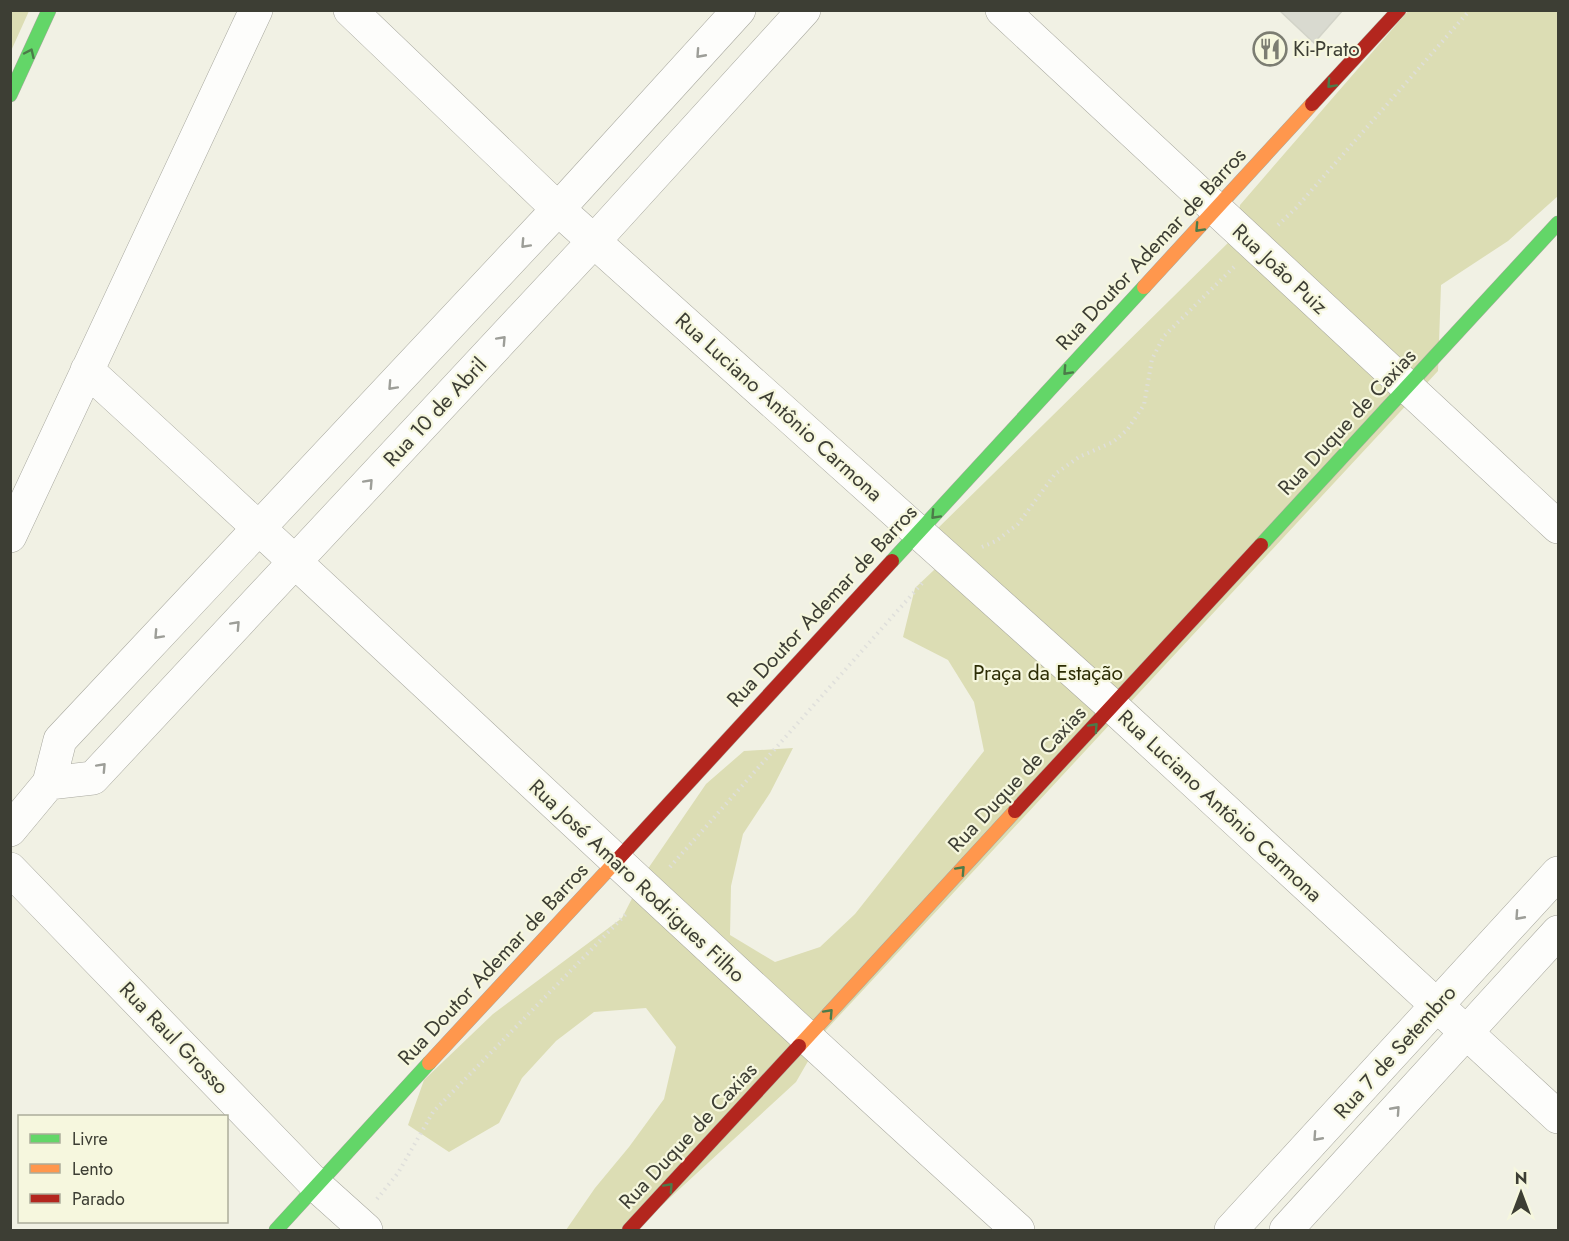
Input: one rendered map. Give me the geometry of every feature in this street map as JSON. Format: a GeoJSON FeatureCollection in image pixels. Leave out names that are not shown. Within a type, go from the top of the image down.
{"type":"FeatureCollection","features":[{"type":"Feature","properties":{"kind":"main road"},"geometry":{"type":"LineString","coordinates":[[10,95],[49,10]]}},
{"type":"Feature","properties":{"kind":"main road","name":"Rua Doutor Ademar de Barros"},"geometry":{"type":"LineString","coordinates":[[276,1230],[1399,10]]}},
{"type":"Feature","properties":{"kind":"main road","name":"Rua Duque de Caxias"},"geometry":{"type":"LineString","coordinates":[[629,1230],[1558,223]]}},
{"type":"Feature","properties":{"kind":"street"},"geometry":{"type":"LineString","coordinates":[[10,536],[256,10]]}},
{"type":"Feature","properties":{"kind":"street","name":"Rua Luciano Antônio Carmona"},"geometry":{"type":"LineString","coordinates":[[350,10],[558,209],[1112,706],[1558,1117]]}},
{"type":"Feature","properties":{"kind":"street"},"geometry":{"type":"LineString","coordinates":[[10,830],[49,783],[60,740],[558,209],[739,10]]}},
{"type":"Feature","properties":{"kind":"street","name":"Rua 10 de Abril"},"geometry":{"type":"LineString","coordinates":[[49,783],[93,778],[594,241],[804,10]]}},
{"type":"Feature","properties":{"kind":"street","name":"Rua João Puiz"},"geometry":{"type":"LineString","coordinates":[[1002,10],[1558,527]]}},
{"type":"Feature","properties":{"kind":"street","name":"Rua José Amaro Rodrigues Filho"},"geometry":{"type":"LineString","coordinates":[[87,370],[259,527],[806,1039],[1018,1230]]}},
{"type":"Feature","properties":{"kind":"street","name":"Rua Raul Grosso"},"geometry":{"type":"LineString","coordinates":[[10,869],[317,1186],[362,1227]]}},
{"type":"Feature","properties":{"kind":"street","name":"Rua 7 de Setembro"},"geometry":{"type":"LineString","coordinates":[[1231,1230],[1558,873]]}},
{"type":"Feature","properties":{"kind":"street","name":"Rua 7 de Setembro"},"geometry":{"type":"LineString","coordinates":[[1286,1230],[1558,932]]}},
{"type":"Feature","properties":{"kind":"path"},"geometry":{"type":"LineString","coordinates":[[362,1227],[398,1173],[433,1112],[648,892],[945,556],[973,551],[996,541],[1018,524],[1055,474],[1079,458],[1113,442],[1127,430],[1144,405],[1152,359],[1164,336],[1296,208],[1470,10]]}},
{"type":"Feature","properties":{"kind":"green space"},"geometry":{"type":"Polygon","coordinates":[[[10,11],[29,11],[11,51],[10,11]]]}},
{"type":"Feature","properties":{"kind":"green space","name":"Praça da Estação"},"geometry":{"type":"Polygon","coordinates":[[[1408,11],[1558,11],[1558,196],[1508,241],[1441,285],[1438,371],[826,1030],[796,1082],[635,1230],[566,1230],[595,1188],[664,1099],[676,1047],[646,1008],[594,1012],[556,1041],[522,1078],[499,1123],[449,1152],[408,1125],[424,1080],[493,1014],[622,918],[645,873],[706,784],[744,751],[793,748],[770,793],[743,834],[731,886],[730,935],[775,962],[820,947],[855,914],[984,751],[974,702],[948,660],[903,637],[915,588],[953,552],[933,533],[1233,238],[1235,240],[1240,205],[1408,11]]]}},
{"type":"Feature","properties":{"kind":"building"},"geometry":{"type":"Polygon","coordinates":[[[1279,10],[1343,10],[1314,43],[1279,10]]]}},
{"type":"Feature","properties":{"kind":"traffic: fast"},"geometry":{"type":"LineString","coordinates":[[10,95],[49,10]]}},
{"type":"Feature","properties":{"kind":"traffic: fast"},"geometry":{"type":"LineString","coordinates":[[1261,545],[1558,223]]}},
{"type":"Feature","properties":{"kind":"traffic: fast"},"geometry":{"type":"LineString","coordinates":[[892,561],[1144,287]]}},
{"type":"Feature","properties":{"kind":"traffic: fast"},"geometry":{"type":"LineString","coordinates":[[276,1230],[429,1063]]}},
{"type":"Feature","properties":{"kind":"traffic: slow"},"geometry":{"type":"LineString","coordinates":[[1144,287],[1312,104]]}},
{"type":"Feature","properties":{"kind":"traffic: slow"},"geometry":{"type":"LineString","coordinates":[[799,1046],[1015,811]]}},
{"type":"Feature","properties":{"kind":"traffic: slow"},"geometry":{"type":"LineString","coordinates":[[429,1063],[619,858]]}},
{"type":"Feature","properties":{"kind":"traffic: jam"},"geometry":{"type":"LineString","coordinates":[[1312,104],[1399,10]]}},
{"type":"Feature","properties":{"kind":"traffic: jam"},"geometry":{"type":"LineString","coordinates":[[1015,811],[1261,545]]}},
{"type":"Feature","properties":{"kind":"traffic: jam"},"geometry":{"type":"LineString","coordinates":[[619,858],[892,561]]}},
{"type":"Feature","properties":{"kind":"traffic: jam"},"geometry":{"type":"LineString","coordinates":[[629,1230],[799,1046]]}},
{"type":"Feature","properties":{"kind":"place","name":"Ki-Prato"},"geometry":{"type":"Point","coordinates":[1270,49]}}]}
